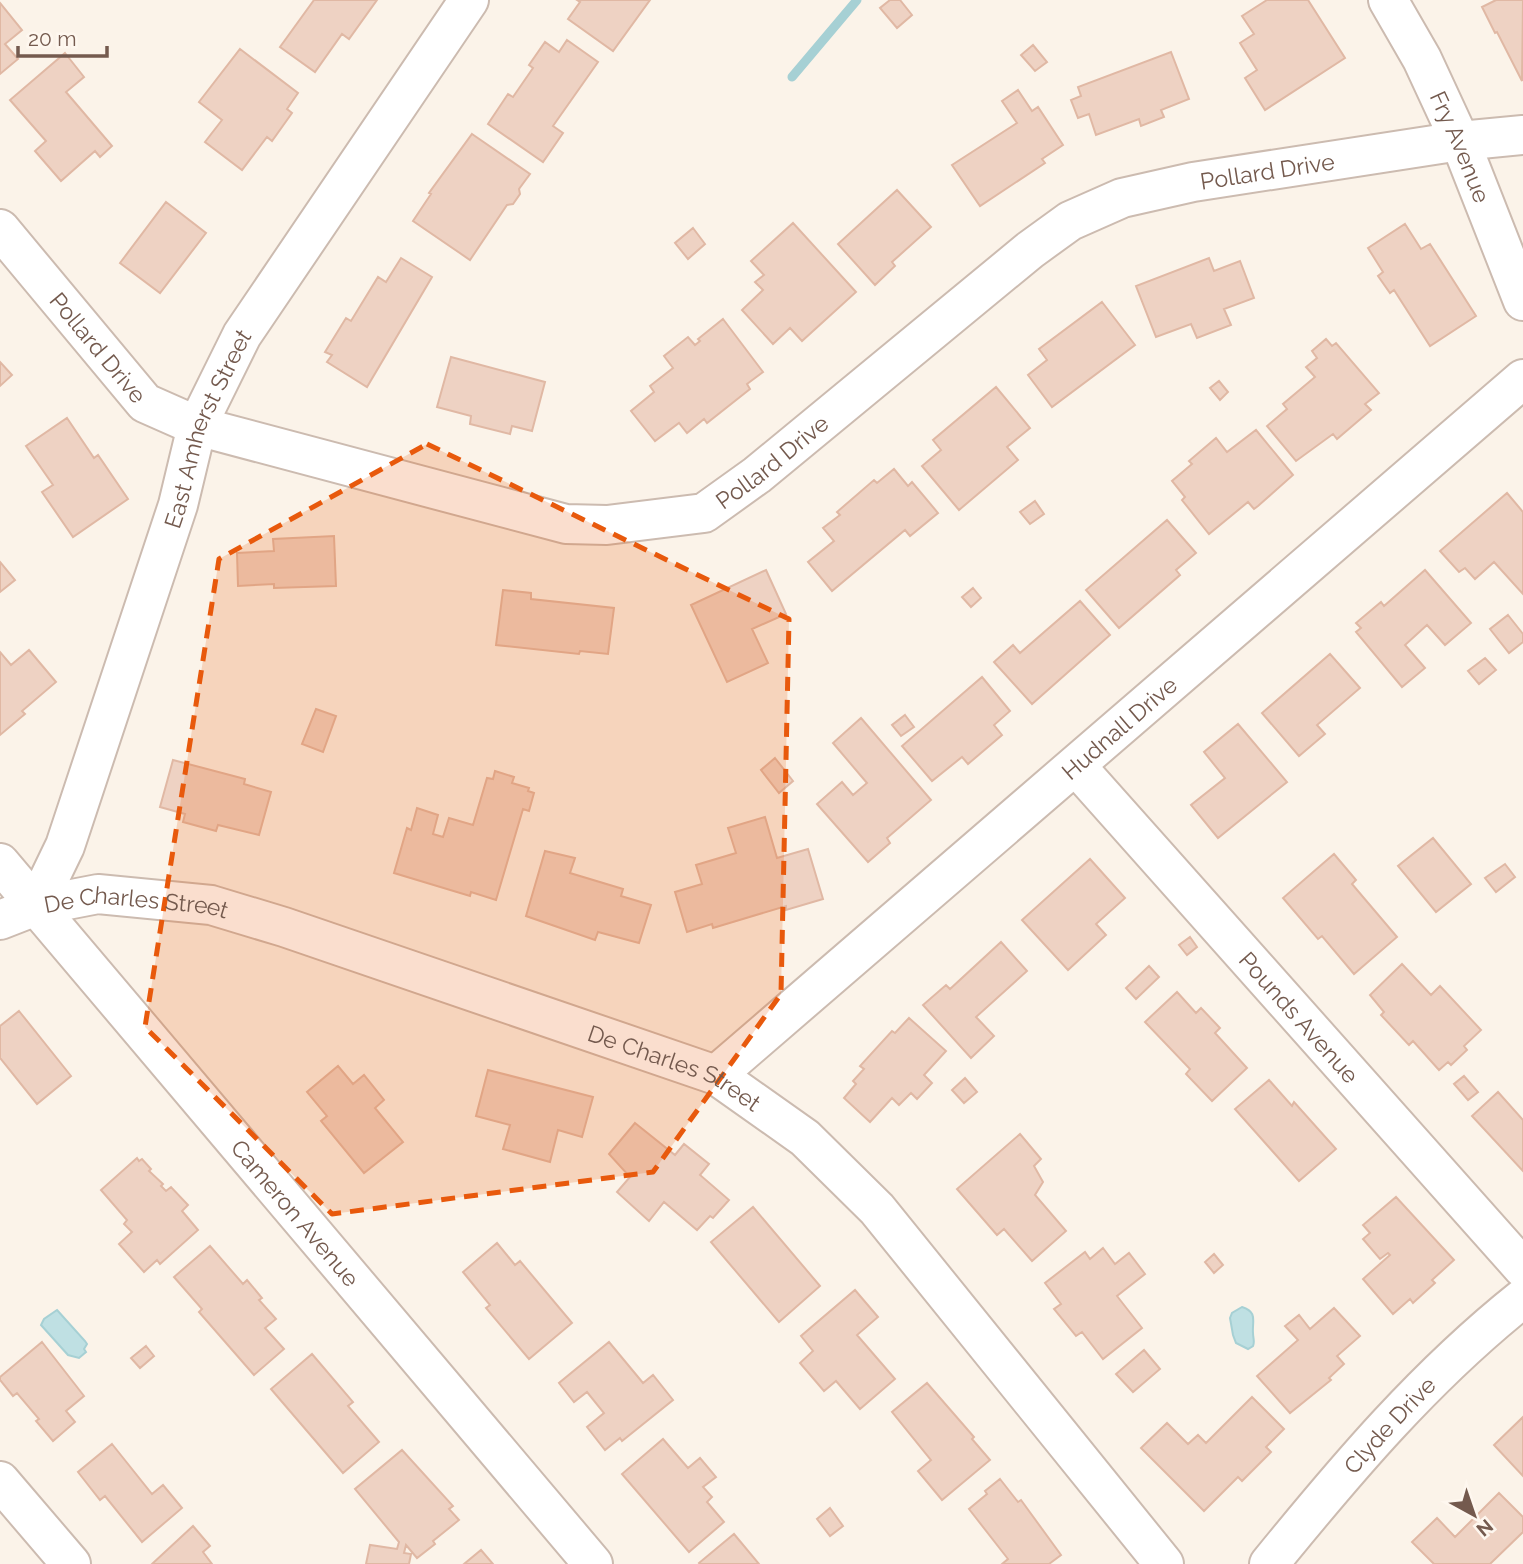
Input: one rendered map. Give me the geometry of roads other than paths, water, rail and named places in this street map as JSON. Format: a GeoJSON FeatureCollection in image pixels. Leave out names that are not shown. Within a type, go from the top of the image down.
{"type":"FeatureCollection","features":[{"type":"Feature","properties":{"kind":"street","name":"East Amherst Street"},"geometry":{"type":"LineString","coordinates":[[36,906],[65,846],[178,505],[197,426],[242,335],[469,0]]}},
{"type":"Feature","properties":{"kind":"street","name":"Fry Avenue"},"geometry":{"type":"LineString","coordinates":[[1388,0],[1422,59],[1460,141],[1523,301]]}},
{"type":"Feature","properties":{"kind":"street","name":"Pollard Drive"},"geometry":{"type":"LineString","coordinates":[[0,229],[145,403],[197,426],[566,524],[607,525],[704,513],[757,475],[1030,250],[1070,222],[1122,198],[1193,182],[1460,141],[1523,135]]}},
{"type":"Feature","properties":{"kind":"street","name":"Hudnall Drive"},"geometry":{"type":"LineString","coordinates":[[716,1075],[1523,379]]}},
{"type":"Feature","properties":{"kind":"street","name":"Pounds Avenue"},"geometry":{"type":"LineString","coordinates":[[1076,766],[1523,1268]]}},
{"type":"Feature","properties":{"kind":"street","name":"Cameron Avenue"},"geometry":{"type":"LineString","coordinates":[[0,863],[593,1564]]}},
{"type":"Feature","properties":{"kind":"street","name":"De Charles Street"},"geometry":{"type":"LineString","coordinates":[[0,920],[36,906],[98,894],[212,905],[716,1075],[805,1138],[877,1209],[1164,1564]]}},
{"type":"Feature","properties":{"kind":"street","name":"Clyde Drive"},"geometry":{"type":"LineString","coordinates":[[1269,1564],[1337,1481],[1405,1405],[1475,1337],[1523,1298]]}},
{"type":"Feature","properties":{"kind":"street"},"geometry":{"type":"LineString","coordinates":[[0,1481],[71,1564]]}},
{"type":"Feature","properties":{"kind":"water"},"geometry":{"type":"Polygon","coordinates":[[[1242,1307],[1250,1311],[1253,1317],[1254,1343],[1248,1349],[1236,1343],[1230,1318],[1232,1313],[1242,1307]]]}},
{"type":"Feature","properties":{"kind":"water"},"geometry":{"type":"Polygon","coordinates":[[[57,1310],[87,1344],[84,1349],[86,1352],[79,1358],[68,1355],[41,1325],[44,1319],[57,1310]]]}},
{"type":"Feature","properties":{"kind":"waterway"},"geometry":{"type":"LineString","coordinates":[[792,77],[857,0]]}}]}
